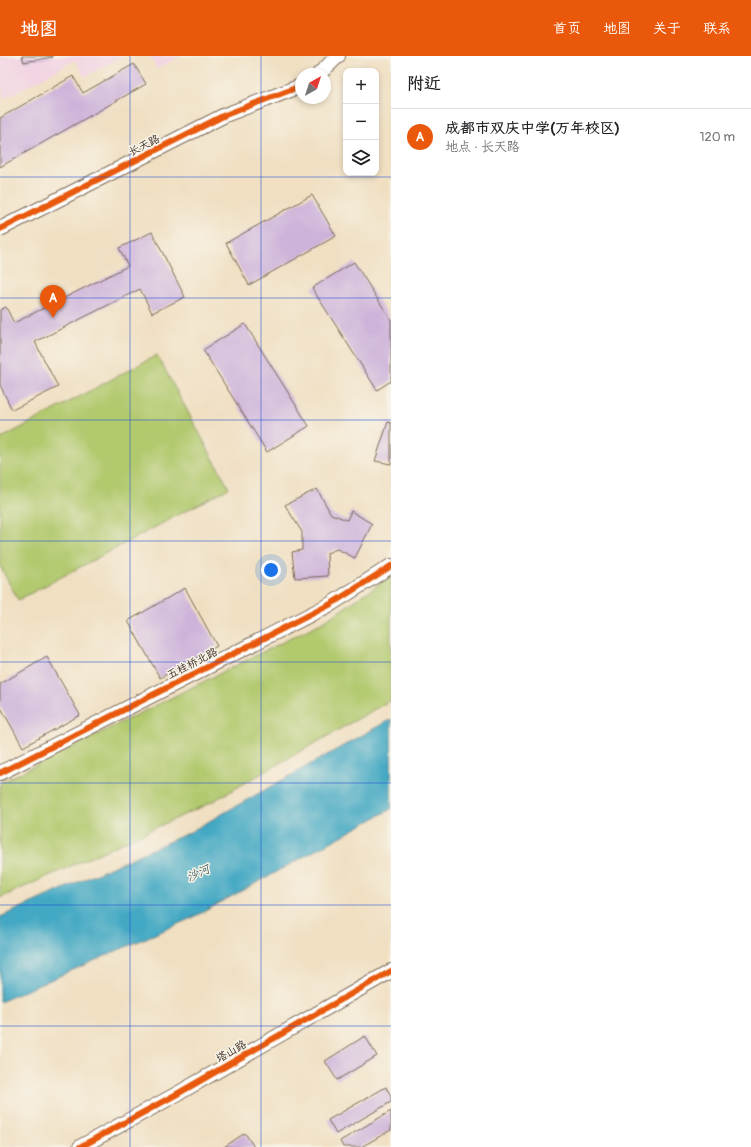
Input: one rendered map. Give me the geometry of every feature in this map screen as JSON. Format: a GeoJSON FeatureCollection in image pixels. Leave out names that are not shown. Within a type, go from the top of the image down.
{"type":"FeatureCollection","features":[{"type":"Feature","properties":{"kind":"street"},"geometry":{"type":"LineString","coordinates":[[325,68],[338,56]]}},
{"type":"Feature","properties":{"kind":"street","name":"长天路"},"geometry":{"type":"LineString","coordinates":[[0,229],[225,115],[295,88]]}},
{"type":"Feature","properties":{"kind":"street","name":"五桂桥北路"},"geometry":{"type":"LineString","coordinates":[[0,773],[330,604],[391,566]]}},
{"type":"Feature","properties":{"kind":"street","name":"塔山路"},"geometry":{"type":"LineString","coordinates":[[80,1147],[177,1094],[391,971]]}},
{"type":"Feature","properties":{"kind":"shaded area"},"geometry":{"type":"Polygon","coordinates":[[[0,56],[122,56],[85,77],[75,60],[4,99],[0,77],[0,56]]]}},
{"type":"Feature","properties":{"kind":"shaded area"},"geometry":{"type":"Polygon","coordinates":[[[150,56],[181,56],[157,69],[150,56]]]}},
{"type":"Feature","properties":{"kind":"green space"},"geometry":{"type":"Polygon","coordinates":[[[157,355],[229,488],[18,600],[0,566],[0,439],[157,355]]]}},
{"type":"Feature","properties":{"kind":"green space"},"geometry":{"type":"Polygon","coordinates":[[[391,576],[391,700],[208,804],[0,898],[0,783],[325,621],[391,576]]]}},
{"type":"Feature","properties":{"kind":"water","name":"沙河"},"geometry":{"type":"Polygon","coordinates":[[[391,719],[391,809],[194,917],[0,1002],[0,917],[188,833],[391,719]]]}},
{"type":"Feature","properties":{"kind":"building"},"geometry":{"type":"Polygon","coordinates":[[[22,56],[53,56],[53,57],[24,62],[22,56]]]}},
{"type":"Feature","properties":{"kind":"building"},"geometry":{"type":"Polygon","coordinates":[[[134,64],[146,84],[0,167],[0,118],[73,76],[83,93],[134,64]]]}},
{"type":"Feature","properties":{"kind":"building"},"geometry":{"type":"Polygon","coordinates":[[[312,195],[336,236],[249,285],[226,243],[312,195]]]}},
{"type":"Feature","properties":{"kind":"building"},"geometry":{"type":"Polygon","coordinates":[[[152,232],[185,297],[152,313],[140,289],[35,342],[58,387],[12,410],[0,385],[0,310],[6,307],[14,323],[128,266],[119,248],[152,232]]]}},
{"type":"Feature","properties":{"kind":"building"},"geometry":{"type":"Polygon","coordinates":[[[354,262],[391,320],[391,381],[377,390],[312,288],[354,262]]]}},
{"type":"Feature","properties":{"kind":"building"},"geometry":{"type":"Polygon","coordinates":[[[245,324],[309,426],[267,452],[203,350],[245,324]]]}},
{"type":"Feature","properties":{"kind":"building"},"geometry":{"type":"Polygon","coordinates":[[[388,422],[391,423],[391,464],[375,461],[388,422]]]}},
{"type":"Feature","properties":{"kind":"building"},"geometry":{"type":"Polygon","coordinates":[[[317,489],[331,514],[347,520],[351,511],[372,524],[355,558],[337,549],[327,553],[328,576],[295,578],[292,552],[302,550],[302,532],[285,505],[317,489]]]}},
{"type":"Feature","properties":{"kind":"building"},"geometry":{"type":"Polygon","coordinates":[[[185,588],[217,646],[160,678],[128,621],[185,588]]]}},
{"type":"Feature","properties":{"kind":"building"},"geometry":{"type":"Polygon","coordinates":[[[47,657],[80,715],[23,747],[0,706],[0,684],[47,657]]]}},
{"type":"Feature","properties":{"kind":"building"},"geometry":{"type":"Polygon","coordinates":[[[365,1036],[377,1056],[337,1080],[325,1061],[365,1036]]]}},
{"type":"Feature","properties":{"kind":"building"},"geometry":{"type":"Polygon","coordinates":[[[386,1087],[391,1096],[391,1102],[336,1134],[328,1120],[386,1087]]]}},
{"type":"Feature","properties":{"kind":"building"},"geometry":{"type":"Polygon","coordinates":[[[391,1111],[391,1130],[361,1147],[343,1147],[340,1141],[391,1111]]]}},
{"type":"Feature","properties":{"kind":"building"},"geometry":{"type":"Polygon","coordinates":[[[245,1133],[254,1147],[224,1147],[245,1133]]]}},
{"type":"Feature","properties":{"kind":"cycle path"},"geometry":{"type":"LineString","coordinates":[[0,229],[225,115],[295,88]]}},
{"type":"Feature","properties":{"kind":"cycle path"},"geometry":{"type":"LineString","coordinates":[[0,773],[331,604],[391,566]]}},
{"type":"Feature","properties":{"kind":"cycle path"},"geometry":{"type":"LineString","coordinates":[[80,1147],[177,1094],[391,971]]}},
{"type":"Feature","properties":{"kind":"place","name":"成都市双庆中学(万年校区)"},"geometry":{"type":"Point","coordinates":[53,318]}}]}
